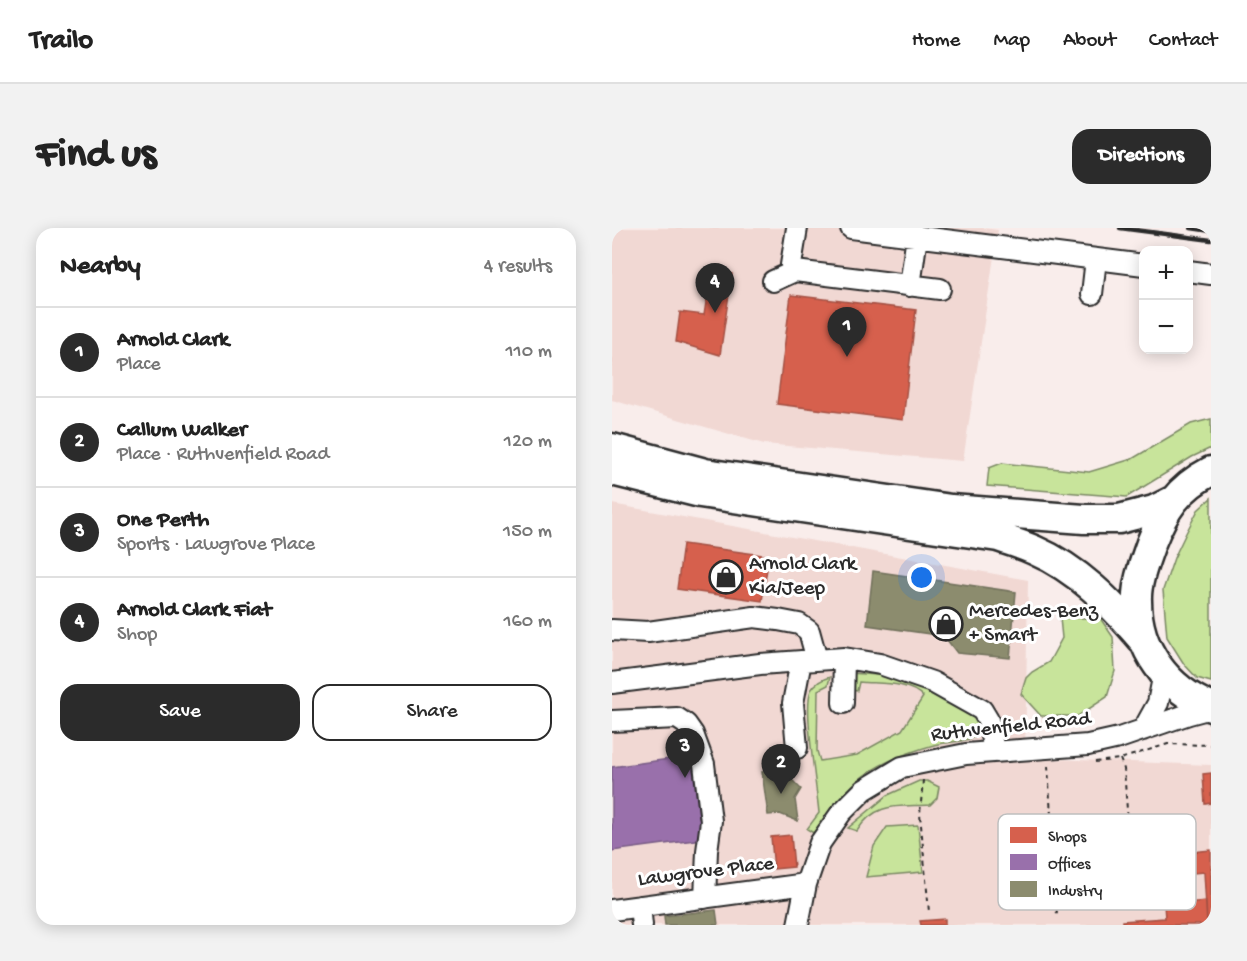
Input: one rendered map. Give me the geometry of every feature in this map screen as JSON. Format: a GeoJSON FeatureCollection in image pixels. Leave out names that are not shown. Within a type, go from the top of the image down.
{"type":"FeatureCollection","features":[{"type":"Feature","properties":{"kind":"highway"},"geometry":{"type":"LineString","coordinates":[[612,448],[705,473],[951,509],[1084,519],[1119,519],[1154,510],[1172,501],[1187,487],[1211,471]]}},
{"type":"Feature","properties":{"kind":"highway"},"geometry":{"type":"LineString","coordinates":[[612,471],[700,493],[998,537],[1034,550],[1077,574],[1114,606],[1142,639],[1164,673],[1182,691],[1211,708]]}},
{"type":"Feature","properties":{"kind":"highway"},"geometry":{"type":"LineString","coordinates":[[1142,639],[1136,599],[1139,584],[1155,533],[1172,501]]}},
{"type":"Feature","properties":{"kind":"street"},"geometry":{"type":"LineString","coordinates":[[795,271],[791,265],[796,228]]}},
{"type":"Feature","properties":{"kind":"street"},"geometry":{"type":"LineString","coordinates":[[851,228],[1139,264]]}},
{"type":"Feature","properties":{"kind":"street"},"geometry":{"type":"LineString","coordinates":[[910,285],[917,236]]}},
{"type":"Feature","properties":{"kind":"street"},"geometry":{"type":"LineString","coordinates":[[1092,294],[1096,259]]}},
{"type":"Feature","properties":{"kind":"street"},"geometry":{"type":"LineString","coordinates":[[773,281],[795,271],[940,290]]}},
{"type":"Feature","properties":{"kind":"street"},"geometry":{"type":"LineString","coordinates":[[1193,272],[1211,274]]}},
{"type":"Feature","properties":{"kind":"street"},"geometry":{"type":"LineString","coordinates":[[612,630],[648,632],[754,616],[799,624],[809,631],[809,661],[793,703],[797,748]]}},
{"type":"Feature","properties":{"kind":"street"},"geometry":{"type":"LineString","coordinates":[[843,703],[844,658]]}},
{"type":"Feature","properties":{"kind":"street"},"geometry":{"type":"LineString","coordinates":[[612,683],[760,664],[844,658],[880,664],[921,678],[982,710],[988,720],[994,751]]}},
{"type":"Feature","properties":{"kind":"street"},"geometry":{"type":"LineString","coordinates":[[1143,730],[1158,703],[1164,673]]}},
{"type":"Feature","properties":{"kind":"street","name":"Ruthvenfield Road"},"geometry":{"type":"LineString","coordinates":[[798,925],[806,884],[820,843],[841,813],[864,790],[902,767],[966,754],[1088,746],[1211,708]]}},
{"type":"Feature","properties":{"kind":"street"},"geometry":{"type":"LineString","coordinates":[[612,721],[676,718],[686,724],[693,734],[704,764],[711,821],[706,861],[705,898]]}},
{"type":"Feature","properties":{"kind":"street","name":"Lawgrove Place"},"geometry":{"type":"LineString","coordinates":[[612,910],[641,916],[705,898],[806,884]]}},
{"type":"Feature","properties":{"kind":"path"},"geometry":{"type":"LineString","coordinates":[[1086,763],[1120,759],[1168,744],[1211,745]]}},
{"type":"Feature","properties":{"kind":"path"},"geometry":{"type":"LineString","coordinates":[[1048,748],[1052,814]]}},
{"type":"Feature","properties":{"kind":"path"},"geometry":{"type":"LineString","coordinates":[[1120,759],[1124,769],[1127,814]]}},
{"type":"Feature","properties":{"kind":"path"},"geometry":{"type":"LineString","coordinates":[[925,762],[920,814],[929,912]]}},
{"type":"Feature","properties":{"kind":"path"},"geometry":{"type":"LineString","coordinates":[[1057,910],[1057,916]]}},
{"type":"Feature","properties":{"kind":"shaded area"},"geometry":{"type":"Polygon","coordinates":[[[612,228],[982,228],[998,230],[963,461],[764,444],[612,400],[612,228]]]}},
{"type":"Feature","properties":{"kind":"shaded area"},"geometry":{"type":"Polygon","coordinates":[[[612,504],[1028,580],[1025,758],[1211,765],[1211,925],[612,925],[612,504]]]}},
{"type":"Feature","properties":{"kind":"green space"},"geometry":{"type":"Polygon","coordinates":[[[1211,419],[1211,448],[1127,497],[987,486],[989,468],[1002,463],[1089,472],[1132,459],[1191,424],[1211,419]]]}},
{"type":"Feature","properties":{"kind":"green space"},"geometry":{"type":"Polygon","coordinates":[[[1211,498],[1211,682],[1197,678],[1184,664],[1167,637],[1163,590],[1174,558],[1198,510],[1211,498]]]}},
{"type":"Feature","properties":{"kind":"green space"},"geometry":{"type":"Polygon","coordinates":[[[1060,618],[1100,618],[1113,637],[1115,671],[1107,697],[1078,716],[1041,716],[1021,694],[1026,678],[1049,662],[1062,638],[1060,618]]]}},
{"type":"Feature","properties":{"kind":"green space"},"geometry":{"type":"Polygon","coordinates":[[[849,673],[897,678],[928,689],[976,716],[980,724],[979,735],[963,741],[913,751],[878,766],[851,787],[827,815],[815,834],[807,829],[819,813],[809,713],[809,699],[813,687],[819,681],[830,677],[828,685],[818,690],[817,751],[820,761],[857,755],[902,730],[923,697],[910,688],[893,684],[859,682],[857,691],[851,690],[849,673]]]}},
{"type":"Feature","properties":{"kind":"green space"},"geometry":{"type":"Polygon","coordinates":[[[919,781],[927,781],[939,787],[937,798],[930,805],[898,806],[880,810],[864,821],[857,831],[848,828],[888,795],[919,781]]]}},
{"type":"Feature","properties":{"kind":"green space"},"geometry":{"type":"Polygon","coordinates":[[[918,825],[923,872],[866,877],[874,846],[887,827],[918,825]]]}},
{"type":"Feature","properties":{"kind":"building: Shops"},"geometry":{"type":"Polygon","coordinates":[[[711,271],[732,274],[720,355],[676,342],[680,312],[704,315],[711,271]]]}},
{"type":"Feature","properties":{"kind":"building: Shops"},"geometry":{"type":"Polygon","coordinates":[[[791,295],[916,310],[903,420],[777,404],[791,295]]]}},
{"type":"Feature","properties":{"kind":"building: Shops"},"geometry":{"type":"Polygon","coordinates":[[[683,544],[769,556],[762,601],[677,589],[683,544]]]}},
{"type":"Feature","properties":{"kind":"building: Shops"},"geometry":{"type":"Polygon","coordinates":[[[1211,773],[1211,803],[1205,804],[1203,774],[1211,773]]]}},
{"type":"Feature","properties":{"kind":"building: Shops"},"geometry":{"type":"Polygon","coordinates":[[[791,835],[794,867],[774,869],[771,837],[791,835]]]}},
{"type":"Feature","properties":{"kind":"building: Shops"},"geometry":{"type":"Polygon","coordinates":[[[1211,850],[1211,925],[1207,925],[1204,872],[1196,873],[1196,852],[1211,850]]]}},
{"type":"Feature","properties":{"kind":"building: Shops"},"geometry":{"type":"Polygon","coordinates":[[[1206,901],[1207,925],[1110,925],[1122,924],[1122,921],[1165,918],[1164,910],[1196,910],[1196,902],[1206,901]]]}},
{"type":"Feature","properties":{"kind":"building: Shops"},"geometry":{"type":"Polygon","coordinates":[[[945,919],[945,925],[921,925],[920,921],[945,919]]]}},
{"type":"Feature","properties":{"kind":"building: Offices"},"geometry":{"type":"Polygon","coordinates":[[[691,756],[702,839],[612,851],[612,767],[691,756]]]}},
{"type":"Feature","properties":{"kind":"building: Industry"},"geometry":{"type":"Polygon","coordinates":[[[873,571],[1016,592],[1010,658],[957,653],[944,636],[867,625],[873,571]]]}},
{"type":"Feature","properties":{"kind":"building: Industry"},"geometry":{"type":"Polygon","coordinates":[[[788,757],[792,780],[801,789],[795,799],[798,821],[780,814],[768,815],[762,772],[777,770],[788,757]]]}},
{"type":"Feature","properties":{"kind":"building: Industry"},"geometry":{"type":"Polygon","coordinates":[[[716,910],[718,925],[665,925],[664,916],[716,910]]]}},
{"type":"Feature","properties":{"kind":"railway"},"geometry":{"type":"LineString","coordinates":[[1120,228],[1211,240]]}},
{"type":"Feature","properties":{"kind":"railway"},"geometry":{"type":"LineString","coordinates":[[1191,228],[1211,231]]}},
{"type":"Feature","properties":{"kind":"place","name":"Arnold Clark Fiat"},"geometry":{"type":"Point","coordinates":[715,313]}},
{"type":"Feature","properties":{"kind":"place","name":"Arnold Clark"},"geometry":{"type":"Point","coordinates":[847,357]}},
{"type":"Feature","properties":{"kind":"place","name":"Arnold Clark Kia/Jeep"},"geometry":{"type":"Point","coordinates":[726,577]}},
{"type":"Feature","properties":{"kind":"place","name":"Mercedes-Benz + Smart"},"geometry":{"type":"Point","coordinates":[946,624]}},
{"type":"Feature","properties":{"kind":"place","name":"One Perth"},"geometry":{"type":"Point","coordinates":[685,778]}},
{"type":"Feature","properties":{"kind":"place","name":"Callum Walker"},"geometry":{"type":"Point","coordinates":[781,794]}}]}
